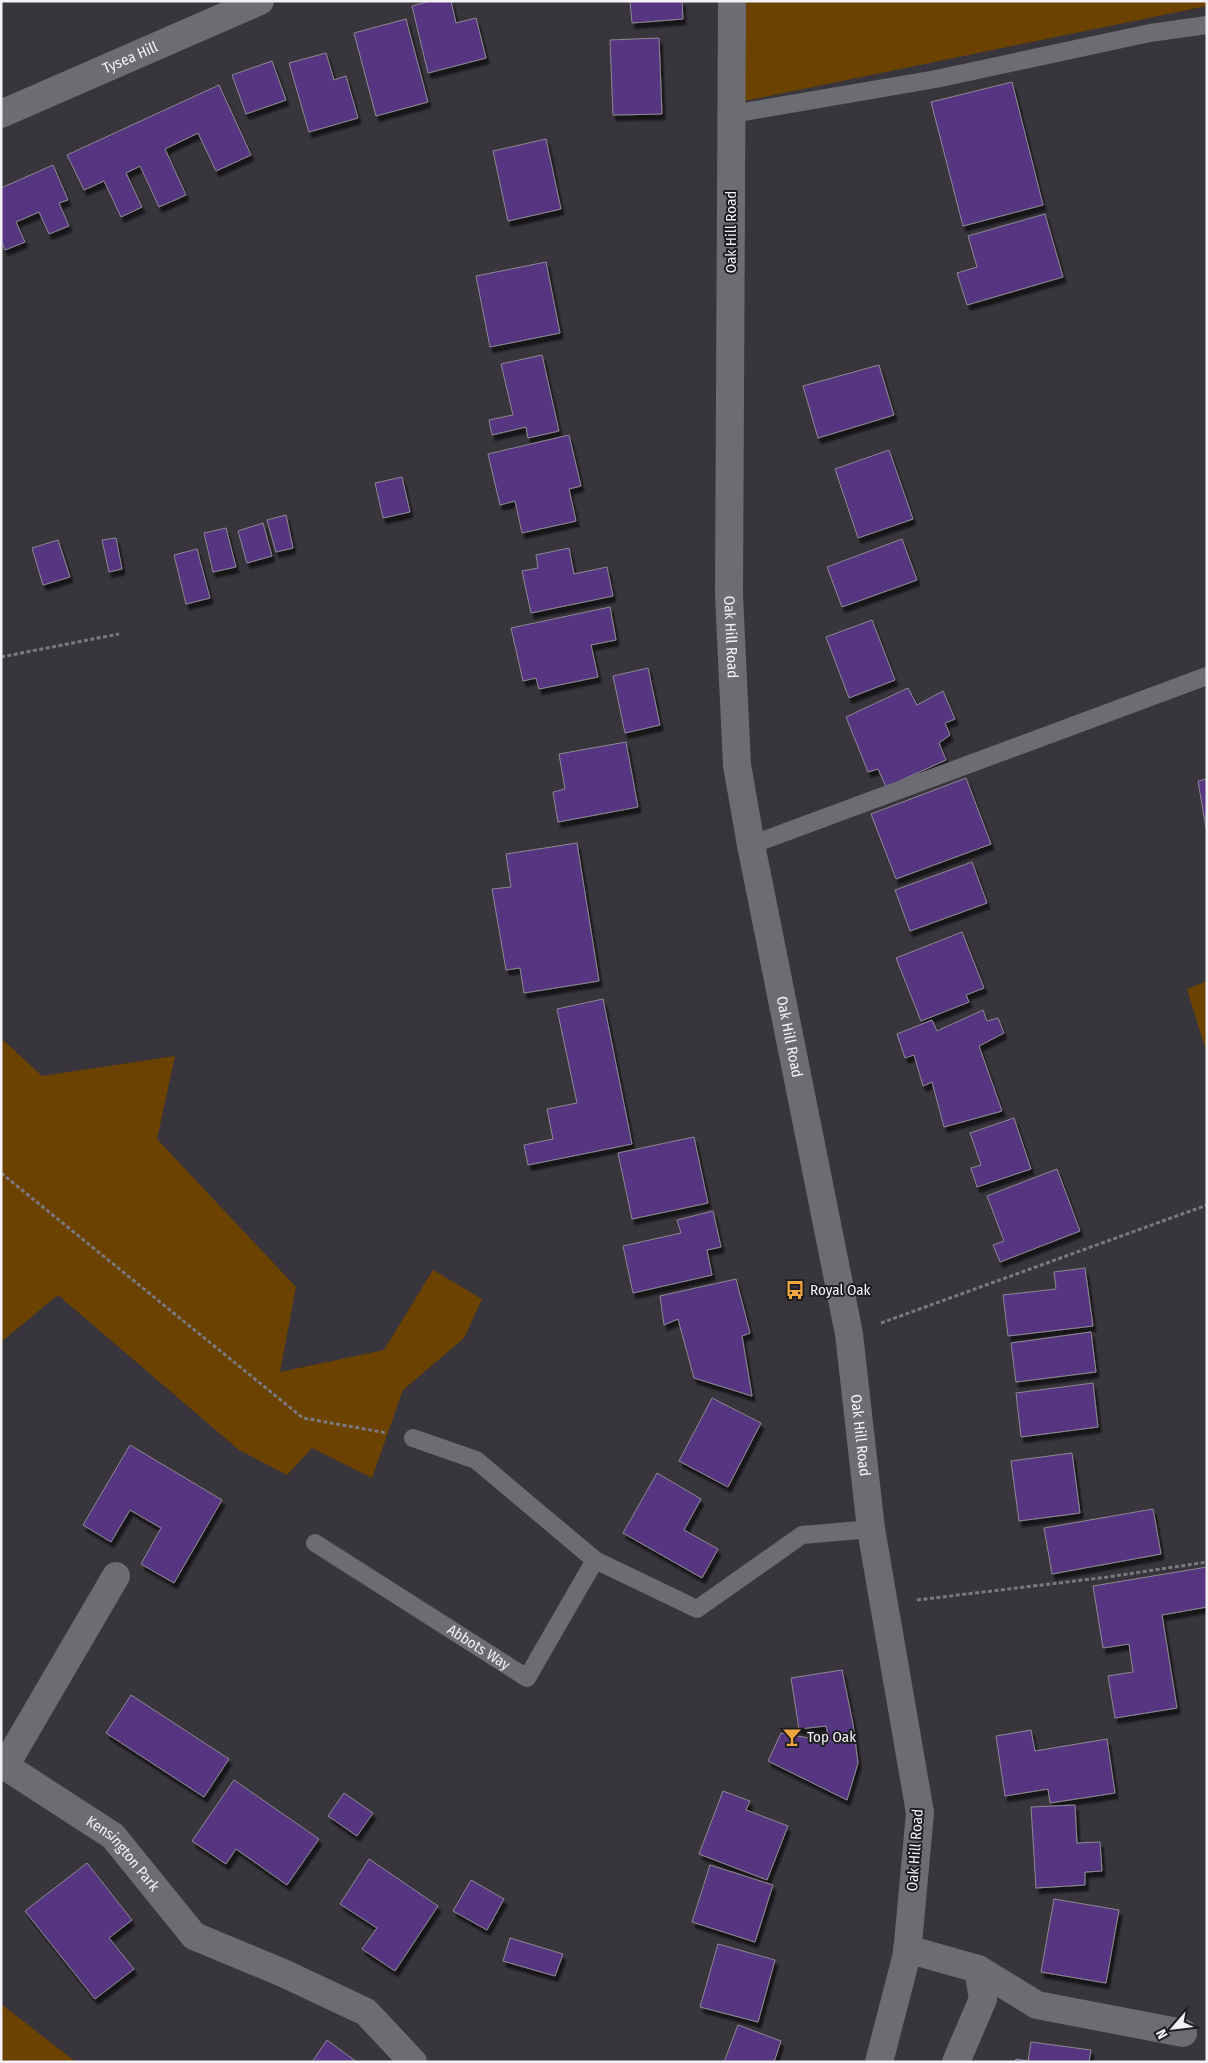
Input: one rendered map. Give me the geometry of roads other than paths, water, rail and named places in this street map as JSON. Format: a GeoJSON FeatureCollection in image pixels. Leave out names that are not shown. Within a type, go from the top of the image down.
{"type":"FeatureCollection","features":[{"type":"Feature","properties":{"kind":"main road","name":"Tysea Hill"},"geometry":{"type":"LineString","coordinates":[[1,114],[260,1]]}},
{"type":"Feature","properties":{"kind":"main road","name":"Oak Hill Road"},"geometry":{"type":"LineString","coordinates":[[732,1],[729,595],[737,765],[751,845],[849,1334],[870,1529],[920,1813],[907,1949],[879,2062]]}},
{"type":"Feature","properties":{"kind":"main road","name":"Kensington Park"},"geometry":{"type":"LineString","coordinates":[[116,1576],[3,1769],[113,1836],[194,1936],[284,1973],[366,2012],[413,2062]]}},
{"type":"Feature","properties":{"kind":"main road"},"geometry":{"type":"LineString","coordinates":[[907,1949],[978,1969],[1037,2005],[1183,2033]]}},
{"type":"Feature","properties":{"kind":"main road"},"geometry":{"type":"LineString","coordinates":[[956,2062],[983,1999],[978,1969]]}},
{"type":"Feature","properties":{"kind":"lane"},"geometry":{"type":"LineString","coordinates":[[732,114],[936,79],[1150,33],[1207,25]]}},
{"type":"Feature","properties":{"kind":"lane"},"geometry":{"type":"LineString","coordinates":[[751,845],[1207,676]]}},
{"type":"Feature","properties":{"kind":"lane"},"geometry":{"type":"LineString","coordinates":[[413,1438],[476,1460],[595,1560],[696,1609],[802,1535],[870,1529]]}},
{"type":"Feature","properties":{"kind":"lane","name":"Abbots Way"},"geometry":{"type":"LineString","coordinates":[[315,1543],[527,1678],[595,1560]]}},
{"type":"Feature","properties":{"kind":"place","name":"Royal Oak"},"geometry":{"type":"Point","coordinates":[795,1290]}},
{"type":"Feature","properties":{"kind":"place","name":"Top Oak"},"geometry":{"type":"Point","coordinates":[792,1737]}}]}
